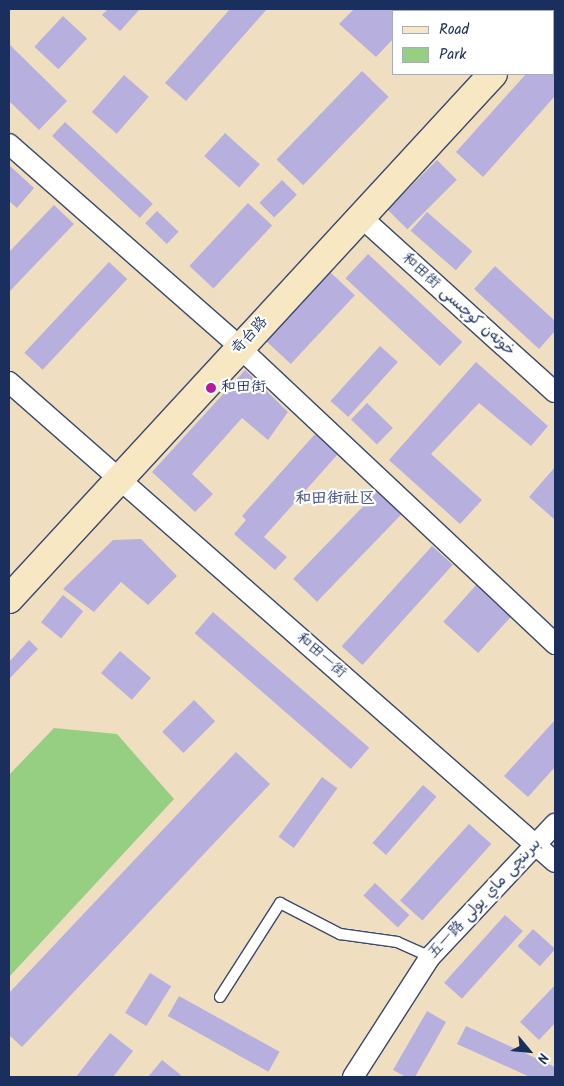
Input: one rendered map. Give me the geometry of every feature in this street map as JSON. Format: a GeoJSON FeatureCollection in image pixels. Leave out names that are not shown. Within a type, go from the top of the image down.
{"type":"FeatureCollection","features":[{"type":"Feature","properties":{"kind":"street","name":"奇台路"},"geometry":{"type":"LineString","coordinates":[[9,575],[112,473],[234,342],[472,75]]}},
{"type":"Feature","properties":{"kind":"street","name":"奇台路"},"geometry":{"type":"LineString","coordinates":[[234,342],[362,217],[492,75]]}},
{"type":"Feature","properties":{"kind":"street"},"geometry":{"type":"LineString","coordinates":[[9,144],[234,342],[555,644]]}},
{"type":"Feature","properties":{"kind":"street","name":"和田街 خوتەن كوچىسى"},"geometry":{"type":"LineString","coordinates":[[362,217],[555,392]]}},
{"type":"Feature","properties":{"kind":"street","name":"和田一街"},"geometry":{"type":"LineString","coordinates":[[9,382],[537,844],[555,862]]}},
{"type":"Feature","properties":{"kind":"street","name":"奇台路"},"geometry":{"type":"LineString","coordinates":[[9,599],[112,473]]}},
{"type":"Feature","properties":{"kind":"street","name":"五一路 بىرىنچى ماي يولى"},"geometry":{"type":"LineString","coordinates":[[357,1076],[430,957],[555,824]]}},
{"type":"Feature","properties":{"kind":"lane"},"geometry":{"type":"LineString","coordinates":[[220,997],[280,903],[340,934],[397,942],[430,957]]}},
{"type":"Feature","properties":{"kind":"green space"},"geometry":{"type":"Polygon","coordinates":[[[54,728],[117,734],[174,799],[9,977],[9,775],[54,728]]]}},
{"type":"Feature","properties":{"kind":"building"},"geometry":{"type":"Polygon","coordinates":[[[108,9],[140,9],[120,31],[102,15],[108,9]]]}},
{"type":"Feature","properties":{"kind":"building"},"geometry":{"type":"Polygon","coordinates":[[[230,9],[267,9],[186,101],[165,83],[230,9]]]}},
{"type":"Feature","properties":{"kind":"building"},"geometry":{"type":"Polygon","coordinates":[[[354,9],[420,9],[392,10],[392,40],[376,57],[339,24],[354,9]]]}},
{"type":"Feature","properties":{"kind":"building"},"geometry":{"type":"Polygon","coordinates":[[[63,16],[87,39],[58,69],[34,47],[63,16]]]}},
{"type":"Feature","properties":{"kind":"building"},"geometry":{"type":"Polygon","coordinates":[[[555,41],[555,96],[483,177],[456,152],[525,75],[554,75],[555,41]]]}},
{"type":"Feature","properties":{"kind":"building"},"geometry":{"type":"Polygon","coordinates":[[[9,44],[67,101],[39,130],[9,101],[9,44]]]}},
{"type":"Feature","properties":{"kind":"building"},"geometry":{"type":"Polygon","coordinates":[[[362,71],[389,97],[303,185],[277,159],[362,71]]]}},
{"type":"Feature","properties":{"kind":"building"},"geometry":{"type":"Polygon","coordinates":[[[124,75],[149,97],[117,134],[92,112],[124,75]]]}},
{"type":"Feature","properties":{"kind":"building"},"geometry":{"type":"Polygon","coordinates":[[[65,122],[153,204],[140,218],[52,136],[65,122]]]}},
{"type":"Feature","properties":{"kind":"building"},"geometry":{"type":"Polygon","coordinates":[[[225,133],[260,164],[239,187],[204,156],[225,133]]]}},
{"type":"Feature","properties":{"kind":"building"},"geometry":{"type":"Polygon","coordinates":[[[437,160],[457,180],[407,229],[388,209],[437,160]]]}},
{"type":"Feature","properties":{"kind":"building"},"geometry":{"type":"Polygon","coordinates":[[[9,165],[34,188],[17,208],[9,201],[9,165]]]}},
{"type":"Feature","properties":{"kind":"building"},"geometry":{"type":"Polygon","coordinates":[[[282,180],[297,195],[274,217],[259,203],[282,180]]]}},
{"type":"Feature","properties":{"kind":"building"},"geometry":{"type":"Polygon","coordinates":[[[248,203],[272,226],[213,288],[189,266],[248,203]]]}},
{"type":"Feature","properties":{"kind":"building"},"geometry":{"type":"Polygon","coordinates":[[[54,205],[74,224],[9,292],[9,252],[54,205]]]}},
{"type":"Feature","properties":{"kind":"building"},"geometry":{"type":"Polygon","coordinates":[[[157,211],[179,232],[167,244],[145,223],[157,211]]]}},
{"type":"Feature","properties":{"kind":"building"},"geometry":{"type":"Polygon","coordinates":[[[427,212],[472,251],[456,270],[411,231],[427,212]]]}},
{"type":"Feature","properties":{"kind":"building"},"geometry":{"type":"Polygon","coordinates":[[[368,254],[462,342],[440,366],[345,278],[368,254]]]}},
{"type":"Feature","properties":{"kind":"building"},"geometry":{"type":"Polygon","coordinates":[[[109,262],[127,279],[43,370],[24,353],[109,262]]]}},
{"type":"Feature","properties":{"kind":"building"},"geometry":{"type":"Polygon","coordinates":[[[495,266],[555,321],[555,331],[539,349],[474,289],[495,266]]]}},
{"type":"Feature","properties":{"kind":"building"},"geometry":{"type":"Polygon","coordinates":[[[330,272],[355,295],[291,364],[266,341],[330,272]]]}},
{"type":"Feature","properties":{"kind":"building"},"geometry":{"type":"Polygon","coordinates":[[[380,346],[398,362],[348,417],[330,401],[380,346]]]}},
{"type":"Feature","properties":{"kind":"building"},"geometry":{"type":"Polygon","coordinates":[[[476,362],[548,426],[531,446],[479,403],[431,454],[482,500],[460,524],[389,460],[476,362]]]}},
{"type":"Feature","properties":{"kind":"building"},"geometry":{"type":"Polygon","coordinates":[[[245,370],[288,412],[268,440],[242,418],[192,474],[213,494],[195,512],[152,472],[245,370]]]}},
{"type":"Feature","properties":{"kind":"building"},"geometry":{"type":"Polygon","coordinates":[[[367,403],[393,428],[377,445],[351,420],[367,403]]]}},
{"type":"Feature","properties":{"kind":"building"},"geometry":{"type":"Polygon","coordinates":[[[315,434],[338,454],[264,537],[287,557],[275,570],[234,534],[246,520],[242,516],[315,434]]]}},
{"type":"Feature","properties":{"kind":"building"},"geometry":{"type":"Polygon","coordinates":[[[555,467],[555,518],[554,519],[529,497],[555,467]]]}},
{"type":"Feature","properties":{"kind":"building"},"geometry":{"type":"Polygon","coordinates":[[[378,491],[402,514],[317,602],[293,579],[378,491]]]}},
{"type":"Feature","properties":{"kind":"building"},"geometry":{"type":"Polygon","coordinates":[[[141,539],[177,576],[148,605],[121,582],[94,612],[63,589],[113,540],[141,539]]]}},
{"type":"Feature","properties":{"kind":"building"},"geometry":{"type":"Polygon","coordinates":[[[432,546],[453,565],[362,665],[342,646],[432,546]]]}},
{"type":"Feature","properties":{"kind":"building"},"geometry":{"type":"Polygon","coordinates":[[[478,583],[513,614],[478,653],[443,622],[478,583]]]}},
{"type":"Feature","properties":{"kind":"building"},"geometry":{"type":"Polygon","coordinates":[[[63,595],[83,611],[61,639],[41,622],[63,595]]]}},
{"type":"Feature","properties":{"kind":"building"},"geometry":{"type":"Polygon","coordinates":[[[213,612],[369,748],[351,769],[195,633],[213,612]]]}},
{"type":"Feature","properties":{"kind":"building"},"geometry":{"type":"Polygon","coordinates":[[[29,640],[38,649],[9,679],[9,662],[29,640]]]}},
{"type":"Feature","properties":{"kind":"building"},"geometry":{"type":"Polygon","coordinates":[[[120,651],[151,678],[132,700],[101,673],[120,651]]]}},
{"type":"Feature","properties":{"kind":"building"},"geometry":{"type":"Polygon","coordinates":[[[194,700],[215,721],[183,753],[162,732],[194,700]]]}},
{"type":"Feature","properties":{"kind":"building"},"geometry":{"type":"Polygon","coordinates":[[[555,720],[555,767],[528,797],[504,776],[555,720]]]}},
{"type":"Feature","properties":{"kind":"building"},"geometry":{"type":"Polygon","coordinates":[[[236,752],[270,784],[22,1047],[9,1035],[9,993],[236,752]]]}},
{"type":"Feature","properties":{"kind":"building"},"geometry":{"type":"Polygon","coordinates":[[[322,777],[337,788],[294,848],[279,837],[322,777]]]}},
{"type":"Feature","properties":{"kind":"building"},"geometry":{"type":"Polygon","coordinates":[[[423,785],[437,797],[386,855],[372,843],[423,785]]]}},
{"type":"Feature","properties":{"kind":"building"},"geometry":{"type":"Polygon","coordinates":[[[469,824],[491,844],[422,921],[400,901],[469,824]]]}},
{"type":"Feature","properties":{"kind":"building"},"geometry":{"type":"Polygon","coordinates":[[[375,883],[409,915],[398,927],[363,895],[375,883]]]}},
{"type":"Feature","properties":{"kind":"building"},"geometry":{"type":"Polygon","coordinates":[[[505,915],[523,931],[462,999],[444,983],[505,915]]]}},
{"type":"Feature","properties":{"kind":"building"},"geometry":{"type":"Polygon","coordinates":[[[533,929],[555,949],[540,966],[518,946],[533,929]]]}},
{"type":"Feature","properties":{"kind":"building"},"geometry":{"type":"Polygon","coordinates":[[[150,973],[171,986],[146,1026],[125,1013],[150,973]]]}},
{"type":"Feature","properties":{"kind":"building"},"geometry":{"type":"Polygon","coordinates":[[[555,985],[555,1023],[539,1040],[520,1022],[555,985]]]}},
{"type":"Feature","properties":{"kind":"building"},"geometry":{"type":"Polygon","coordinates":[[[179,996],[280,1052],[268,1072],[168,1016],[179,996]]]}},
{"type":"Feature","properties":{"kind":"building"},"geometry":{"type":"Polygon","coordinates":[[[427,1011],[446,1022],[415,1077],[406,1077],[393,1070],[427,1011]]]}},
{"type":"Feature","properties":{"kind":"building"},"geometry":{"type":"Polygon","coordinates":[[[466,1026],[555,1067],[555,1077],[530,1077],[457,1044],[466,1026]]]}},
{"type":"Feature","properties":{"kind":"building"},"geometry":{"type":"Polygon","coordinates":[[[110,1033],[133,1051],[113,1077],[76,1077],[110,1033]]]}},
{"type":"Feature","properties":{"kind":"building"},"geometry":{"type":"Polygon","coordinates":[[[162,1060],[181,1075],[179,1077],[148,1077],[162,1060]]]}},
{"type":"Feature","properties":{"kind":"place","name":"和田街"},"geometry":{"type":"Point","coordinates":[211,388]}},
{"type":"Feature","properties":{"kind":"district","name":"和田街社区"},"geometry":{"type":"Point","coordinates":[335,499]}}]}
